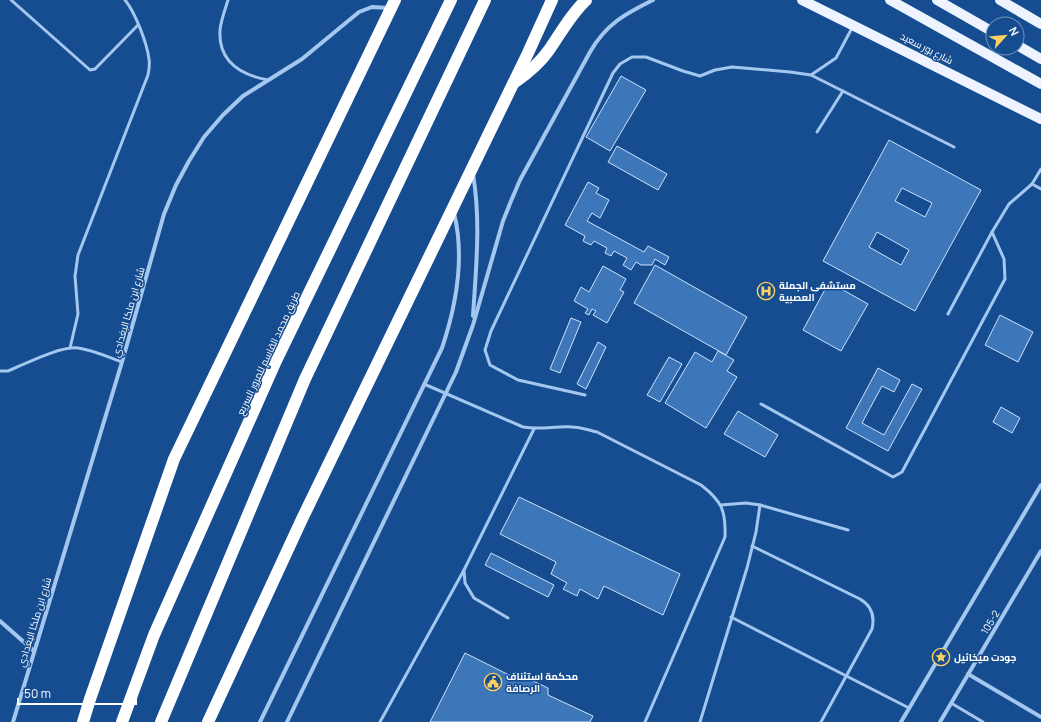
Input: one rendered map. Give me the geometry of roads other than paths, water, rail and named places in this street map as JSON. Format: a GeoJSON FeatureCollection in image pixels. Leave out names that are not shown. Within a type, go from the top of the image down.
{"type":"FeatureCollection","features":[{"type":"Feature","properties":{"kind":"highway","name":"طريق محمد القاسم للمرور السريع"},"geometry":{"type":"LineString","coordinates":[[122,722],[154,635],[275,363],[451,0]]}},
{"type":"Feature","properties":{"kind":"highway"},"geometry":{"type":"LineString","coordinates":[[161,722],[305,380],[485,0]]}},
{"type":"Feature","properties":{"kind":"highway"},"geometry":{"type":"LineString","coordinates":[[208,722],[306,512],[513,84],[552,0]]}},
{"type":"Feature","properties":{"kind":"highway"},"geometry":{"type":"LineString","coordinates":[[513,84],[540,61],[549,51],[572,16],[586,0]]}},
{"type":"Feature","properties":{"kind":"highway"},"geometry":{"type":"LineString","coordinates":[[83,722],[174,460],[393,4]]}},
{"type":"Feature","properties":{"kind":"main road","name":"شارع بور سعيد"},"geometry":{"type":"LineString","coordinates":[[802,0],[1041,119]]}},
{"type":"Feature","properties":{"kind":"main road"},"geometry":{"type":"LineString","coordinates":[[890,0],[1041,84]]}},
{"type":"Feature","properties":{"kind":"main road"},"geometry":{"type":"LineString","coordinates":[[936,0],[985,28]]}},
{"type":"Feature","properties":{"kind":"main road"},"geometry":{"type":"LineString","coordinates":[[1000,0],[1011,4],[1041,24]]}},
{"type":"Feature","properties":{"kind":"main road"},"geometry":{"type":"LineString","coordinates":[[1025,50],[1041,59]]}},
{"type":"Feature","properties":{"kind":"street"},"geometry":{"type":"LineString","coordinates":[[287,722],[458,367],[473,325],[501,229],[520,180],[590,52],[601,35],[615,21],[653,0]]}},
{"type":"Feature","properties":{"kind":"street","name":"شارع ابن ملكا البغدادي"},"geometry":{"type":"LineString","coordinates":[[13,722],[122,362],[164,214],[176,184],[188,161],[204,137],[222,115],[243,96],[302,60],[358,12],[372,7],[393,4]]}},
{"type":"Feature","properties":{"kind":"street"},"geometry":{"type":"LineString","coordinates":[[472,168],[478,220],[473,325]]}},
{"type":"Feature","properties":{"kind":"street"},"geometry":{"type":"LineString","coordinates":[[260,722],[442,348],[456,293],[458,272],[458,240],[453,208]]}},
{"type":"Feature","properties":{"kind":"street"},"geometry":{"type":"LineString","coordinates":[[901,722],[1041,485]]}},
{"type":"Feature","properties":{"kind":"street","name":"105-2"},"geometry":{"type":"LineString","coordinates":[[940,722],[1041,551]]}},
{"type":"Feature","properties":{"kind":"street"},"geometry":{"type":"LineString","coordinates":[[0,621],[34,651]]}},
{"type":"Feature","properties":{"kind":"street"},"geometry":{"type":"LineString","coordinates":[[968,674],[1041,717]]}},
{"type":"Feature","properties":{"kind":"lane"},"geometry":{"type":"LineString","coordinates":[[11,0],[90,70],[95,69],[138,25]]}},
{"type":"Feature","properties":{"kind":"lane"},"geometry":{"type":"LineString","coordinates":[[70,348],[78,314],[75,276],[78,255],[148,75],[149,58],[135,16],[125,0]]}},
{"type":"Feature","properties":{"kind":"lane"},"geometry":{"type":"LineString","coordinates":[[228,0],[220,29],[220,37],[224,51],[231,64],[242,73],[268,80]]}},
{"type":"Feature","properties":{"kind":"lane"},"geometry":{"type":"LineString","coordinates":[[810,75],[836,58],[854,25]]}},
{"type":"Feature","properties":{"kind":"lane"},"geometry":{"type":"LineString","coordinates":[[584,395],[518,380],[490,365],[485,350],[491,331],[613,73],[620,64],[632,57],[646,57],[700,76],[716,70],[732,67],[810,75],[954,147]]}},
{"type":"Feature","properties":{"kind":"lane"},"geometry":{"type":"LineString","coordinates":[[817,132],[843,91]]}},
{"type":"Feature","properties":{"kind":"lane"},"geometry":{"type":"LineString","coordinates":[[948,314],[992,232],[1009,204],[1032,184],[1041,170]]}},
{"type":"Feature","properties":{"kind":"lane"},"geometry":{"type":"LineString","coordinates":[[1032,184],[1041,189]]}},
{"type":"Feature","properties":{"kind":"lane"},"geometry":{"type":"LineString","coordinates":[[761,404],[892,477],[902,472],[1005,279],[1004,259],[992,232]]}},
{"type":"Feature","properties":{"kind":"lane"},"geometry":{"type":"LineString","coordinates":[[0,371],[8,371],[63,349],[70,348],[88,350],[122,362]]}},
{"type":"Feature","properties":{"kind":"lane"},"geometry":{"type":"LineString","coordinates":[[424,384],[519,425],[534,429],[570,427],[584,428],[597,432],[700,485],[711,493],[721,505],[726,522],[725,537],[645,722]]}},
{"type":"Feature","properties":{"kind":"lane"},"geometry":{"type":"LineString","coordinates":[[380,722],[464,570],[534,429]]}},
{"type":"Feature","properties":{"kind":"lane"},"geometry":{"type":"LineString","coordinates":[[721,505],[746,503],[760,505],[848,530]]}},
{"type":"Feature","properties":{"kind":"lane"},"geometry":{"type":"LineString","coordinates":[[700,722],[752,546],[760,505]]}},
{"type":"Feature","properties":{"kind":"lane"},"geometry":{"type":"LineString","coordinates":[[752,546],[860,599],[869,606],[874,616],[872,629],[821,722]]}},
{"type":"Feature","properties":{"kind":"lane"},"geometry":{"type":"LineString","coordinates":[[464,570],[465,583],[474,598],[508,618]]}},
{"type":"Feature","properties":{"kind":"lane"},"geometry":{"type":"LineString","coordinates":[[731,617],[909,708]]}},
{"type":"Feature","properties":{"kind":"lane"},"geometry":{"type":"LineString","coordinates":[[951,703],[983,722]]}},
{"type":"Feature","properties":{"kind":"place","name":"مستشفى الجملة العصبية"},"geometry":{"type":"Point","coordinates":[766,291]}},
{"type":"Feature","properties":{"kind":"place","name":"جودت ميخائيل"},"geometry":{"type":"Point","coordinates":[941,657]}},
{"type":"Feature","properties":{"kind":"place","name":"محكمة استئناف الرصافة"},"geometry":{"type":"Point","coordinates":[493,682]}}]}
